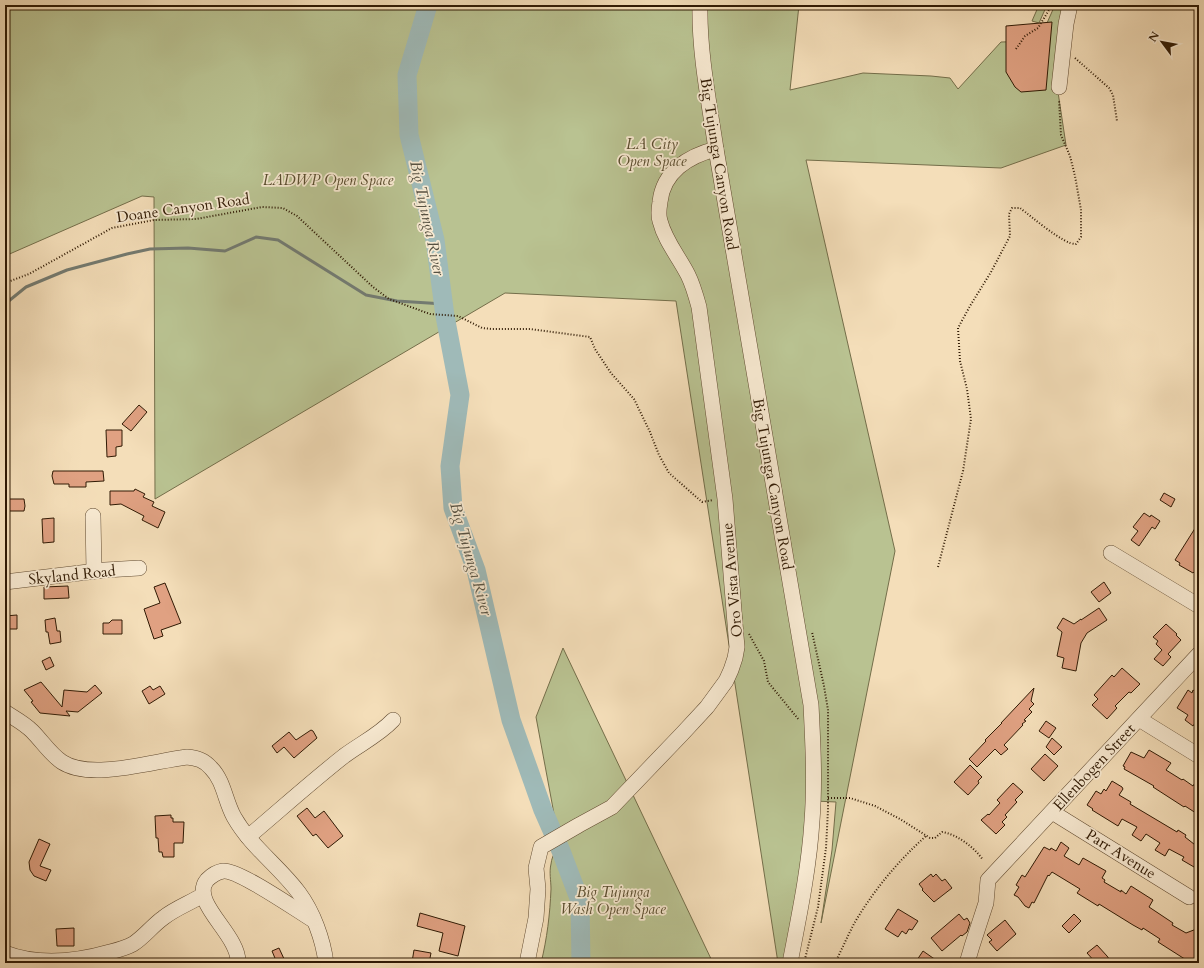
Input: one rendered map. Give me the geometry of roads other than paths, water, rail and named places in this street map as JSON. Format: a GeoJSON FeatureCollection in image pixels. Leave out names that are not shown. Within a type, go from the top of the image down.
{"type":"FeatureCollection","features":[{"type":"Feature","properties":{"kind":"street","name":"Big Tujunga Canyon Road"},"geometry":{"type":"LineString","coordinates":[[700,5],[706,82],[716,149],[811,705],[814,778],[812,822],[808,865],[790,963]]}},
{"type":"Feature","properties":{"kind":"street"},"geometry":{"type":"LineString","coordinates":[[1059,87],[1063,46],[1070,5]]}},
{"type":"Feature","properties":{"kind":"street","name":"Oro Vista Avenue"},"geometry":{"type":"LineString","coordinates":[[527,963],[536,918],[538,889],[536,868],[541,847],[612,807],[631,789],[707,708],[732,670],[737,647],[725,498],[700,307],[688,274],[666,239],[659,220],[660,198],[665,184],[672,172],[693,157],[716,149]]}},
{"type":"Feature","properties":{"kind":"street"},"geometry":{"type":"LineString","coordinates":[[93,516],[94,571]]}},
{"type":"Feature","properties":{"kind":"street"},"geometry":{"type":"LineString","coordinates":[[1111,553],[1199,606]]}},
{"type":"Feature","properties":{"kind":"street","name":"Skyland Road"},"geometry":{"type":"LineString","coordinates":[[5,582],[94,571],[139,568]]}},
{"type":"Feature","properties":{"kind":"street","name":"Ellenbogen Street"},"geometry":{"type":"LineString","coordinates":[[967,963],[986,903],[988,880],[1199,654]]}},
{"type":"Feature","properties":{"kind":"street"},"geometry":{"type":"LineString","coordinates":[[5,712],[32,730],[53,755],[61,762],[71,767],[83,770],[106,770],[187,756],[204,761],[212,769],[221,783],[226,800],[234,817],[248,837],[299,892],[314,921],[326,963]]}},
{"type":"Feature","properties":{"kind":"street"},"geometry":{"type":"LineString","coordinates":[[1139,719],[1199,756]]}},
{"type":"Feature","properties":{"kind":"street"},"geometry":{"type":"LineString","coordinates":[[248,837],[344,756],[385,729],[393,720]]}},
{"type":"Feature","properties":{"kind":"street","name":"Parr Avenue"},"geometry":{"type":"LineString","coordinates":[[1052,812],[1189,897]]}},
{"type":"Feature","properties":{"kind":"street"},"geometry":{"type":"LineString","coordinates":[[238,963],[237,949],[224,928],[208,907],[203,895],[202,890],[207,881],[215,874],[224,871],[232,873],[263,888],[314,921]]}},
{"type":"Feature","properties":{"kind":"street"},"geometry":{"type":"LineString","coordinates":[[5,953],[17,958],[33,961],[57,962],[78,960],[99,955],[130,945],[139,940],[164,917],[203,895]]}},
{"type":"Feature","properties":{"kind":"waterway","name":"Big Tujunga River"},"geometry":{"type":"LineString","coordinates":[[428,5],[407,75],[409,135],[435,240],[445,316],[460,395],[450,466],[453,508],[476,570],[511,720],[543,810],[561,851],[580,901],[581,963]]}},
{"type":"Feature","properties":{"kind":"waterway"},"geometry":{"type":"LineString","coordinates":[[5,304],[26,287],[67,270],[150,249],[188,248],[225,251],[256,237],[278,240],[366,295],[397,301],[444,304]]}},
{"type":"Feature","properties":{"kind":"park label","name":"LA City Open Space"},"geometry":{"type":"Point","coordinates":[652,152]}},
{"type":"Feature","properties":{"kind":"park label","name":"LADWP Open Space"},"geometry":{"type":"Point","coordinates":[328,180]}},
{"type":"Feature","properties":{"kind":"park label","name":"Big Tujunga Wash Open Space"},"geometry":{"type":"Point","coordinates":[613,900]}}]}
